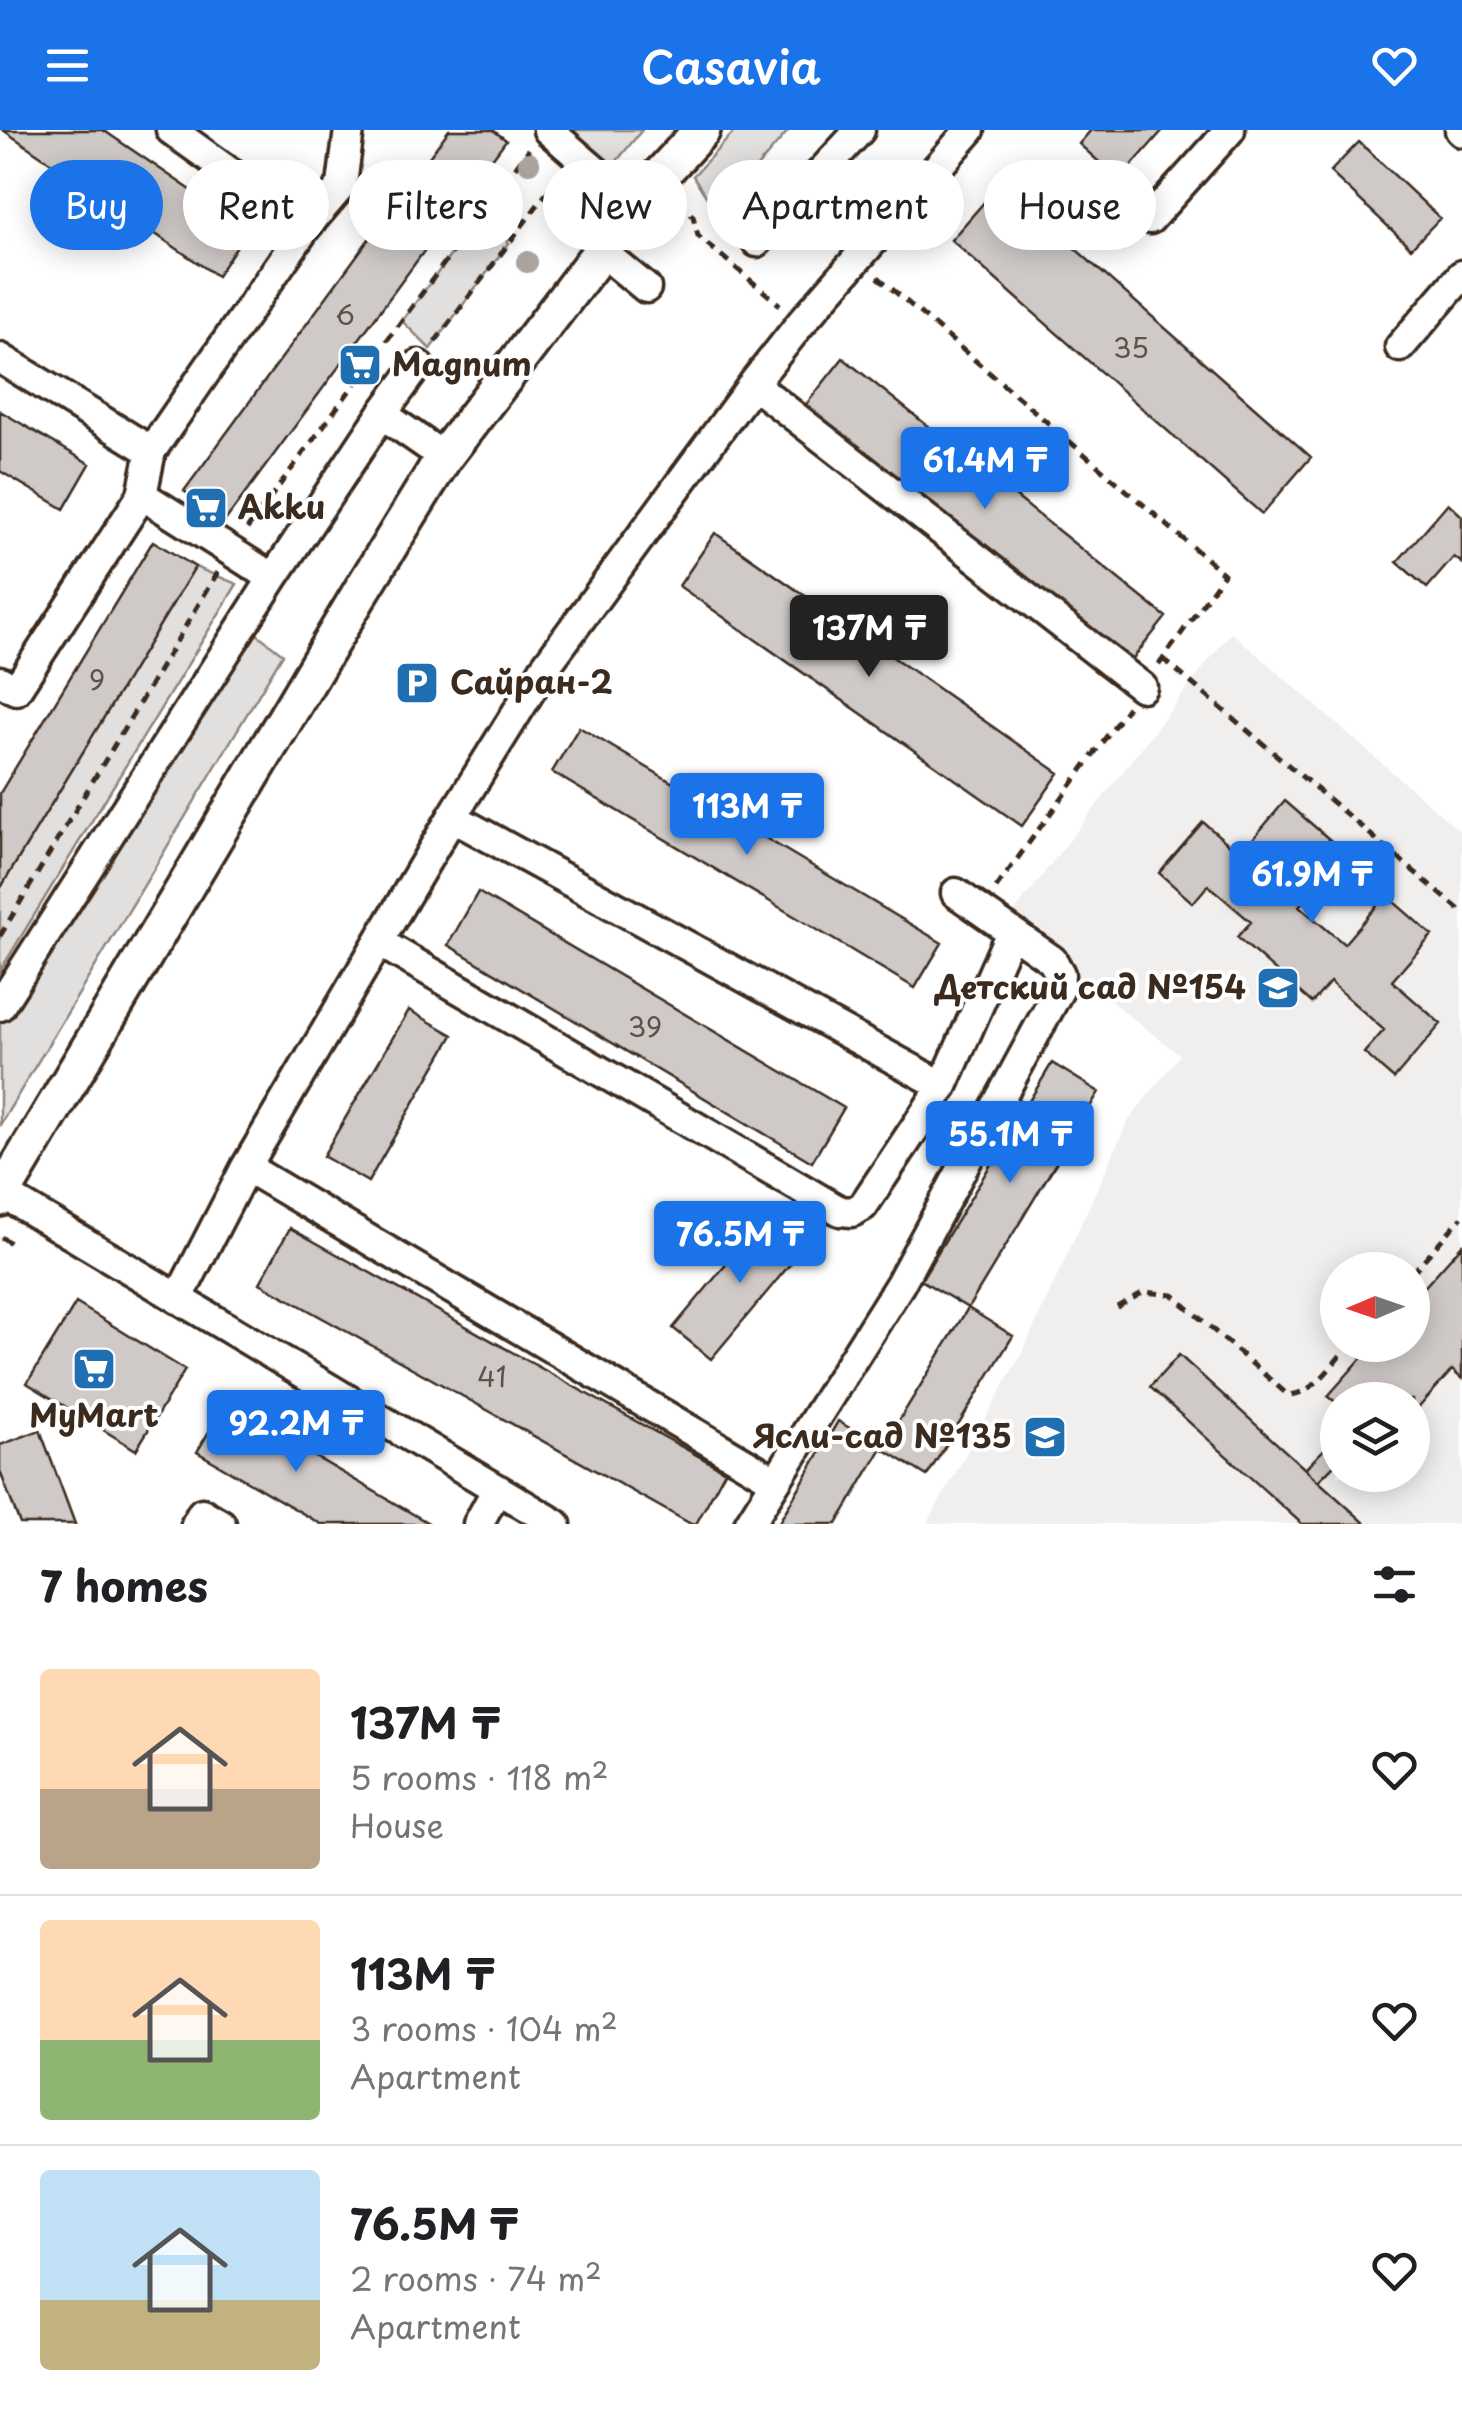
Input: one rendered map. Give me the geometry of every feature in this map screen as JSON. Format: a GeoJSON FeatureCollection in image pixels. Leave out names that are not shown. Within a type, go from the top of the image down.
{"type":"FeatureCollection","features":[{"type":"Feature","properties":{"kind":"main road"},"geometry":{"type":"LineString","coordinates":[[674,160],[702,130]]}},
{"type":"Feature","properties":{"kind":"main road"},"geometry":{"type":"LineString","coordinates":[[1,1194],[444,456],[601,251]]}},
{"type":"Feature","properties":{"kind":"street"},"geometry":{"type":"LineString","coordinates":[[170,130],[212,160]]}},
{"type":"Feature","properties":{"kind":"street"},"geometry":{"type":"LineString","coordinates":[[329,200],[342,185],[349,130]]}},
{"type":"Feature","properties":{"kind":"street"},"geometry":{"type":"LineString","coordinates":[[549,130],[582,160]]}},
{"type":"Feature","properties":{"kind":"street"},"geometry":{"type":"LineString","coordinates":[[832,160],[860,130]]}},
{"type":"Feature","properties":{"kind":"street"},"geometry":{"type":"LineString","coordinates":[[178,1298],[246,1167],[452,817],[546,667],[753,384],[970,130]]}},
{"type":"Feature","properties":{"kind":"street"},"geometry":{"type":"LineString","coordinates":[[1156,212],[1230,130]]}},
{"type":"Feature","properties":{"kind":"street"},"geometry":{"type":"LineString","coordinates":[[0,681],[16,690],[142,495],[151,451],[290,250]]}},
{"type":"Feature","properties":{"kind":"street"},"geometry":{"type":"LineString","coordinates":[[601,251],[646,288]]}},
{"type":"Feature","properties":{"kind":"street"},"geometry":{"type":"LineString","coordinates":[[1400,346],[1462,275]]}},
{"type":"Feature","properties":{"kind":"street"},"geometry":{"type":"LineString","coordinates":[[0,358],[151,451]]}},
{"type":"Feature","properties":{"kind":"street"},"geometry":{"type":"LineString","coordinates":[[0,1006],[273,578],[418,364]]}},
{"type":"Feature","properties":{"kind":"street"},"geometry":{"type":"LineString","coordinates":[[753,384],[1142,687]]}},
{"type":"Feature","properties":{"kind":"street"},"geometry":{"type":"LineString","coordinates":[[382,414],[444,456]]}},
{"type":"Feature","properties":{"kind":"street"},"geometry":{"type":"LineString","coordinates":[[142,495],[273,578]]}},
{"type":"Feature","properties":{"kind":"street"},"geometry":{"type":"LineString","coordinates":[[452,817],[943,1086]]}},
{"type":"Feature","properties":{"kind":"street"},"geometry":{"type":"LineString","coordinates":[[749,1524],[900,1284],[1058,990],[1060,974],[1052,960],[956,893]]}},
{"type":"Feature","properties":{"kind":"street"},"geometry":{"type":"LineString","coordinates":[[379,942],[840,1211],[852,1212],[863,1206],[943,1086],[1012,932]]}},
{"type":"Feature","properties":{"kind":"street"},"geometry":{"type":"LineString","coordinates":[[246,1167],[776,1481]]}},
{"type":"Feature","properties":{"kind":"street"},"geometry":{"type":"LineString","coordinates":[[1,1194],[556,1524]]}},
{"type":"Feature","properties":{"kind":"street"},"geometry":{"type":"LineString","coordinates":[[478,1524],[497,1489]]}},
{"type":"Feature","properties":{"kind":"street"},"geometry":{"type":"LineString","coordinates":[[196,1524],[202,1513],[220,1524]]}},
{"type":"Feature","properties":{"kind":"path"},"geometry":{"type":"LineString","coordinates":[[0,936],[230,552],[535,142],[549,130]]}},
{"type":"Feature","properties":{"kind":"path"},"geometry":{"type":"LineString","coordinates":[[418,364],[575,154]]}},
{"type":"Feature","properties":{"kind":"path"},"geometry":{"type":"LineString","coordinates":[[687,210],[693,216],[698,236],[801,324]]}},
{"type":"Feature","properties":{"kind":"path"},"geometry":{"type":"LineString","coordinates":[[856,259],[1224,574],[980,910]]}},
{"type":"Feature","properties":{"kind":"path"},"geometry":{"type":"LineString","coordinates":[[1162,659],[1462,912]]}},
{"type":"Feature","properties":{"kind":"path"},"geometry":{"type":"LineString","coordinates":[[1430,1253],[1462,1217]]}},
{"type":"Feature","properties":{"kind":"path"},"geometry":{"type":"LineString","coordinates":[[1,1237],[14,1246]]}},
{"type":"Feature","properties":{"kind":"path"},"geometry":{"type":"LineString","coordinates":[[1117,1307],[1144,1292],[1173,1295],[1288,1395],[1309,1390],[1334,1362]]}},
{"type":"Feature","properties":{"kind":"shaded area"},"geometry":{"type":"Polygon","coordinates":[[[572,130],[642,130],[618,160],[596,160],[572,130]]]}},
{"type":"Feature","properties":{"kind":"shaded area"},"geometry":{"type":"Polygon","coordinates":[[[736,130],[789,130],[763,160],[708,160],[736,130]]]}},
{"type":"Feature","properties":{"kind":"shaded area"},"geometry":{"type":"Polygon","coordinates":[[[707,161],[707,198],[693,176],[707,161]]]}},
{"type":"Feature","properties":{"kind":"shaded area"},"geometry":{"type":"Polygon","coordinates":[[[454,250],[504,250],[430,349],[402,321],[454,250]]]}},
{"type":"Feature","properties":{"kind":"shaded area"},"geometry":{"type":"Polygon","coordinates":[[[195,567],[237,584],[0,971],[0,889],[195,567]]]}},
{"type":"Feature","properties":{"kind":"shaded area"},"geometry":{"type":"Polygon","coordinates":[[[244,624],[283,654],[0,1125],[0,1014],[244,624]]]}},
{"type":"Feature","properties":{"kind":"shaded area"},"geometry":{"type":"Polygon","coordinates":[[[1231,632],[1462,833],[1462,1524],[927,1524],[1023,1351],[1128,1121],[1180,1055],[1007,921],[1231,632]]]}},
{"type":"Feature","properties":{"kind":"building"},"geometry":{"type":"Polygon","coordinates":[[[3,130],[103,130],[147,160],[47,160],[3,130]]]}},
{"type":"Feature","properties":{"kind":"building"},"geometry":{"type":"Polygon","coordinates":[[[449,130],[493,130],[506,140],[491,160],[427,160],[449,130]]]}},
{"type":"Feature","properties":{"kind":"building"},"geometry":{"type":"Polygon","coordinates":[[[1091,130],[1163,130],[1137,160],[1097,160],[1079,144],[1091,130]]]}},
{"type":"Feature","properties":{"kind":"building"},"geometry":{"type":"Polygon","coordinates":[[[1359,142],[1440,218],[1411,248],[1330,172],[1359,142]]]}},
{"type":"Feature","properties":{"kind":"building"},"geometry":{"type":"Polygon","coordinates":[[[163,171],[183,185],[183,250],[234,250],[217,276],[163,239],[163,171]]]}},
{"type":"Feature","properties":{"kind":"building"},"geometry":{"type":"Polygon","coordinates":[[[984,202],[984,250],[1077,250],[1311,457],[1262,514],[962,250],[964,225],[984,202]]]}},
{"type":"Feature","properties":{"kind":"building"},"geometry":{"type":"Polygon","coordinates":[[[361,250],[425,250],[225,521],[184,491],[361,250]]]}},
{"type":"Feature","properties":{"kind":"building"},"geometry":{"type":"Polygon","coordinates":[[[843,358],[1166,617],[1127,666],[804,407],[843,358]]]}},
{"type":"Feature","properties":{"kind":"building"},"geometry":{"type":"Polygon","coordinates":[[[0,411],[90,464],[64,509],[0,471],[0,411]]]}},
{"type":"Feature","properties":{"kind":"building"},"geometry":{"type":"Polygon","coordinates":[[[1448,503],[1462,516],[1462,563],[1454,557],[1427,588],[1397,562],[1448,503]]]}},
{"type":"Feature","properties":{"kind":"building"},"geometry":{"type":"Polygon","coordinates":[[[715,533],[1059,773],[1022,826],[679,586],[715,533]]]}},
{"type":"Feature","properties":{"kind":"building"},"geometry":{"type":"Polygon","coordinates":[[[153,541],[195,567],[0,889],[0,793],[153,541]]]}},
{"type":"Feature","properties":{"kind":"building"},"geometry":{"type":"Polygon","coordinates":[[[579,727],[942,943],[915,988],[552,772],[579,727]]]}},
{"type":"Feature","properties":{"kind":"building"},"geometry":{"type":"Polygon","coordinates":[[[1285,801],[1345,853],[1299,906],[1344,944],[1386,895],[1432,935],[1392,981],[1441,1024],[1394,1079],[1364,1053],[1384,1030],[1330,982],[1312,1003],[1237,937],[1251,922],[1208,885],[1193,903],[1159,873],[1203,822],[1240,854],[1285,801]]]}},
{"type":"Feature","properties":{"kind":"building"},"geometry":{"type":"Polygon","coordinates":[[[478,892],[844,1108],[812,1162],[448,945],[478,892]]]}},
{"type":"Feature","properties":{"kind":"building"},"geometry":{"type":"Polygon","coordinates":[[[409,1010],[453,1035],[368,1182],[323,1156],[409,1010]]]}},
{"type":"Feature","properties":{"kind":"building"},"geometry":{"type":"Polygon","coordinates":[[[1052,1063],[1099,1092],[968,1308],[921,1280],[1052,1063]]]}},
{"type":"Feature","properties":{"kind":"building"},"geometry":{"type":"Polygon","coordinates":[[[769,1213],[807,1244],[711,1359],[673,1328],[769,1213]]]}},
{"type":"Feature","properties":{"kind":"building"},"geometry":{"type":"Polygon","coordinates":[[[290,1228],[725,1471],[696,1524],[260,1283],[290,1228]]]}},
{"type":"Feature","properties":{"kind":"building"},"geometry":{"type":"Polygon","coordinates":[[[1462,1245],[1462,1379],[1452,1370],[1430,1395],[1430,1382],[1340,1382],[1358,1362],[1430,1362],[1430,1281],[1462,1245]]]}},
{"type":"Feature","properties":{"kind":"building"},"geometry":{"type":"Polygon","coordinates":[[[76,1303],[185,1370],[136,1450],[27,1383],[76,1303]]]}},
{"type":"Feature","properties":{"kind":"building"},"geometry":{"type":"Polygon","coordinates":[[[968,1308],[1013,1336],[927,1476],[882,1448],[968,1308]]]}},
{"type":"Feature","properties":{"kind":"building"},"geometry":{"type":"Polygon","coordinates":[[[1179,1355],[1320,1482],[1320,1492],[1331,1492],[1366,1524],[1302,1524],[1150,1387],[1179,1355]]]}},
{"type":"Feature","properties":{"kind":"building"},"geometry":{"type":"Polygon","coordinates":[[[225,1404],[430,1524],[321,1524],[197,1452],[225,1404]]]}},
{"type":"Feature","properties":{"kind":"building"},"geometry":{"type":"Polygon","coordinates":[[[838,1421],[882,1448],[837,1524],[778,1524],[838,1421]]]}},
{"type":"Feature","properties":{"kind":"building"},"geometry":{"type":"Polygon","coordinates":[[[40,1430],[75,1524],[20,1524],[7,1490],[0,1471],[0,1445],[40,1430]]]}},
{"type":"Feature","properties":{"kind":"building"},"geometry":{"type":"Polygon","coordinates":[[[1320,1454],[1320,1479],[1305,1469],[1320,1454]]]}},
{"type":"Feature","properties":{"kind":"place","name":"Magnum"},"geometry":{"type":"Point","coordinates":[360,365]}},
{"type":"Feature","properties":{"kind":"place","name":"Akku"},"geometry":{"type":"Point","coordinates":[206,508]}},
{"type":"Feature","properties":{"kind":"place","name":"Сайран-2"},"geometry":{"type":"Point","coordinates":[417,683]}},
{"type":"Feature","properties":{"kind":"place","name":"Детский сад №154"},"geometry":{"type":"Point","coordinates":[1278,988]}},
{"type":"Feature","properties":{"kind":"place","name":"MyMart"},"geometry":{"type":"Point","coordinates":[94,1369]}},
{"type":"Feature","properties":{"kind":"place","name":"Ясли-сад №135"},"geometry":{"type":"Point","coordinates":[1045,1437]}}]}
